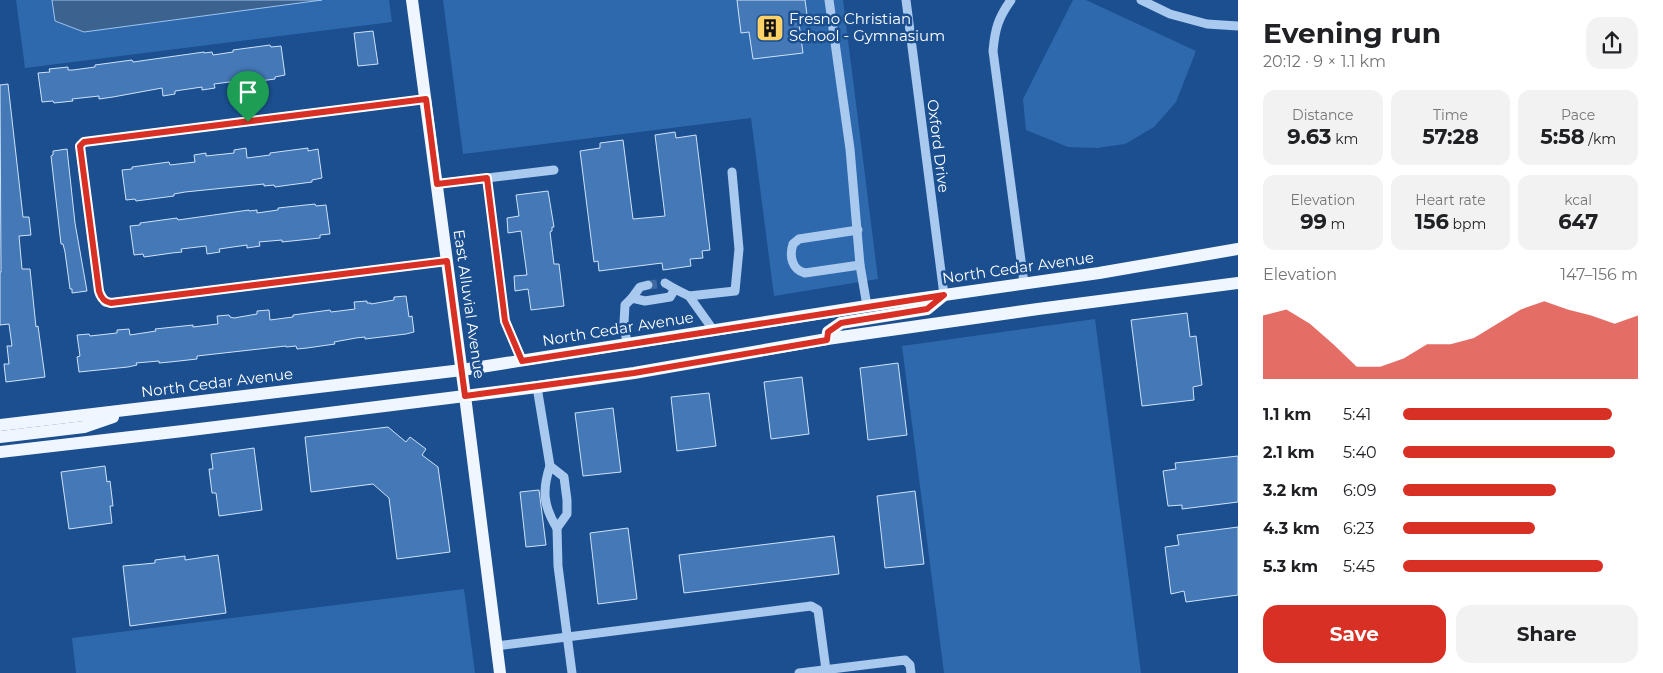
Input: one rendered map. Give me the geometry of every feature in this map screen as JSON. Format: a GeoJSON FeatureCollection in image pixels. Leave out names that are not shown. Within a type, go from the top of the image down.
{"type":"FeatureCollection","features":[{"type":"Feature","properties":{"kind":"main road","name":"East Alluvial Avenue"},"geometry":{"type":"LineString","coordinates":[[412,0],[462,370],[500,673]]}},
{"type":"Feature","properties":{"kind":"main road","name":"North Cedar Avenue"},"geometry":{"type":"LineString","coordinates":[[0,426],[462,370],[867,306],[1099,273],[1238,249]]}},
{"type":"Feature","properties":{"kind":"main road"},"geometry":{"type":"LineString","coordinates":[[0,452],[188,431],[634,373],[827,340],[1083,302],[1238,283]]}},
{"type":"Feature","properties":{"kind":"main road"},"geometry":{"type":"LineString","coordinates":[[827,340],[828,332],[841,323],[927,309],[944,295]]}},
{"type":"Feature","properties":{"kind":"main road"},"geometry":{"type":"LineString","coordinates":[[0,437],[84,427],[139,408]]}},
{"type":"Feature","properties":{"kind":"street"},"geometry":{"type":"LineString","coordinates":[[829,0],[850,149],[860,265],[867,306]]}},
{"type":"Feature","properties":{"kind":"street","name":"Oxford Drive"},"geometry":{"type":"LineString","coordinates":[[906,0],[944,295]]}},
{"type":"Feature","properties":{"kind":"street"},"geometry":{"type":"LineString","coordinates":[[1011,0],[1001,14],[994,32],[993,51],[1024,283]]}},
{"type":"Feature","properties":{"kind":"street"},"geometry":{"type":"LineString","coordinates":[[1141,0],[1170,14],[1207,24],[1238,26]]}},
{"type":"Feature","properties":{"kind":"street"},"geometry":{"type":"LineString","coordinates":[[426,99],[84,142],[80,146],[99,291],[106,302],[111,303],[447,261]]}},
{"type":"Feature","properties":{"kind":"street"},"geometry":{"type":"LineString","coordinates":[[437,184],[554,170]]}},
{"type":"Feature","properties":{"kind":"street"},"geometry":{"type":"LineString","coordinates":[[689,296],[735,291],[739,249],[732,172]]}},
{"type":"Feature","properties":{"kind":"street"},"geometry":{"type":"LineString","coordinates":[[487,178],[505,321],[522,361]]}},
{"type":"Feature","properties":{"kind":"street"},"geometry":{"type":"LineString","coordinates":[[858,230],[799,239],[793,244],[791,253],[794,267],[805,273],[860,265]]}},
{"type":"Feature","properties":{"kind":"street"},"geometry":{"type":"LineString","coordinates":[[665,283],[689,296],[714,331]]}},
{"type":"Feature","properties":{"kind":"street"},"geometry":{"type":"LineString","coordinates":[[627,344],[624,323],[625,305],[640,287],[648,285]]}},
{"type":"Feature","properties":{"kind":"street"},"geometry":{"type":"LineString","coordinates":[[632,298],[645,301],[670,296],[675,289]]}},
{"type":"Feature","properties":{"kind":"street"},"geometry":{"type":"LineString","coordinates":[[537,386],[550,466],[545,482],[546,502],[549,515],[558,528]]}},
{"type":"Feature","properties":{"kind":"street"},"geometry":{"type":"LineString","coordinates":[[550,466],[564,477],[567,500],[567,514],[558,528],[558,566],[572,673]]}},
{"type":"Feature","properties":{"kind":"street"},"geometry":{"type":"LineString","coordinates":[[496,646],[811,606],[818,610],[826,670]]}},
{"type":"Feature","properties":{"kind":"street"},"geometry":{"type":"LineString","coordinates":[[799,673],[905,660],[910,664],[911,673]]}},
{"type":"Feature","properties":{"kind":"shaded area"},"geometry":{"type":"Polygon","coordinates":[[[16,0],[389,0],[392,22],[25,68],[16,0]]]}},
{"type":"Feature","properties":{"kind":"shaded area"},"geometry":{"type":"Polygon","coordinates":[[[52,0],[322,0],[84,32],[55,21],[52,0]]]}},
{"type":"Feature","properties":{"kind":"shaded area"},"geometry":{"type":"Polygon","coordinates":[[[443,0],[843,0],[878,279],[774,296],[751,118],[463,154],[443,0]]]}},
{"type":"Feature","properties":{"kind":"shaded area"},"geometry":{"type":"Polygon","coordinates":[[[1073,0],[1086,0],[1196,51],[1176,102],[1154,127],[1125,144],[1097,148],[1068,147],[1026,130],[1023,99],[1073,0]]]}},
{"type":"Feature","properties":{"kind":"shaded area"},"geometry":{"type":"Polygon","coordinates":[[[1095,319],[1141,673],[944,673],[902,346],[1095,319]]]}},
{"type":"Feature","properties":{"kind":"shaded area"},"geometry":{"type":"Polygon","coordinates":[[[464,589],[475,673],[76,673],[72,638],[464,589]]]}},
{"type":"Feature","properties":{"kind":"building","name":"Fresno Christian School - Gymnasium"},"geometry":{"type":"Polygon","coordinates":[[[737,0],[805,0],[808,22],[799,24],[803,53],[753,59],[749,32],[741,33],[737,0]]]}},
{"type":"Feature","properties":{"kind":"building"},"geometry":{"type":"Polygon","coordinates":[[[373,31],[378,64],[358,66],[354,33],[373,31]]]}},
{"type":"Feature","properties":{"kind":"building"},"geometry":{"type":"Polygon","coordinates":[[[270,45],[271,47],[281,46],[285,75],[275,77],[275,79],[237,84],[237,81],[214,84],[215,88],[202,90],[202,87],[175,91],[175,94],[163,96],[162,88],[99,99],[99,96],[54,103],[53,101],[42,102],[38,73],[50,72],[49,69],[68,67],[68,70],[73,70],[95,67],[95,65],[132,60],[133,62],[204,52],[212,52],[213,55],[270,45]]]}},
{"type":"Feature","properties":{"kind":"building"},"geometry":{"type":"Polygon","coordinates":[[[8,84],[23,217],[29,217],[31,235],[19,236],[22,269],[30,269],[36,327],[38,326],[45,377],[6,382],[4,364],[9,364],[7,346],[12,346],[9,324],[0,325],[0,85],[8,84]]]}},
{"type":"Feature","properties":{"kind":"building"},"geometry":{"type":"Polygon","coordinates":[[[675,132],[676,138],[696,135],[710,250],[702,251],[703,258],[690,259],[691,266],[663,270],[662,263],[599,271],[598,261],[594,262],[580,151],[600,148],[600,143],[623,140],[633,219],[665,216],[655,135],[675,132]]]}},
{"type":"Feature","properties":{"kind":"building"},"geometry":{"type":"Polygon","coordinates":[[[246,148],[247,158],[308,148],[308,151],[318,149],[322,178],[312,180],[312,182],[275,187],[274,185],[264,186],[264,184],[185,192],[174,194],[174,196],[136,201],[135,199],[126,200],[122,170],[169,162],[170,165],[195,162],[194,155],[206,153],[206,156],[234,153],[234,150],[246,148]]]}},
{"type":"Feature","properties":{"kind":"building"},"geometry":{"type":"Polygon","coordinates":[[[67,149],[75,223],[87,291],[72,293],[65,252],[63,244],[61,244],[51,156],[53,151],[67,149]]]}},
{"type":"Feature","properties":{"kind":"building"},"geometry":{"type":"Polygon","coordinates":[[[548,191],[554,227],[552,227],[550,232],[554,264],[559,264],[564,306],[531,310],[528,289],[515,291],[514,276],[527,275],[521,231],[508,233],[507,218],[519,216],[516,195],[548,191]]]}},
{"type":"Feature","properties":{"kind":"building"},"geometry":{"type":"Polygon","coordinates":[[[315,204],[316,206],[326,205],[330,234],[320,235],[320,238],[282,242],[282,240],[259,242],[260,246],[247,248],[247,245],[219,249],[220,252],[207,254],[206,246],[181,249],[182,252],[144,257],[143,254],[134,255],[130,226],[140,225],[140,223],[177,218],[178,220],[249,210],[257,210],[257,213],[278,210],[278,208],[315,204]]]}},
{"type":"Feature","properties":{"kind":"building"},"geometry":{"type":"Polygon","coordinates":[[[406,296],[409,317],[412,316],[414,332],[406,334],[365,339],[365,337],[356,338],[334,342],[335,344],[307,348],[297,349],[296,346],[286,346],[197,356],[197,359],[159,363],[159,361],[136,363],[137,365],[128,367],[79,372],[77,357],[80,356],[77,335],[89,334],[90,336],[117,333],[117,330],[129,329],[130,335],[156,331],[155,329],[218,324],[217,316],[229,315],[234,318],[257,314],[257,311],[269,310],[270,320],[330,310],[331,312],[355,309],[354,302],[367,301],[367,303],[371,304],[394,300],[394,297],[406,296]]]}},
{"type":"Feature","properties":{"kind":"building"},"geometry":{"type":"Polygon","coordinates":[[[1187,313],[1190,337],[1196,336],[1202,385],[1193,387],[1194,400],[1142,406],[1131,320],[1187,313]]]}},
{"type":"Feature","properties":{"kind":"building"},"geometry":{"type":"Polygon","coordinates":[[[898,363],[907,435],[868,440],[860,368],[898,363]]]}},
{"type":"Feature","properties":{"kind":"building"},"geometry":{"type":"Polygon","coordinates":[[[802,377],[809,434],[771,439],[764,382],[802,377]]]}},
{"type":"Feature","properties":{"kind":"building"},"geometry":{"type":"Polygon","coordinates":[[[709,393],[716,446],[677,451],[671,397],[709,393]]]}},
{"type":"Feature","properties":{"kind":"building"},"geometry":{"type":"Polygon","coordinates":[[[613,408],[621,472],[583,476],[575,413],[613,408]]]}},
{"type":"Feature","properties":{"kind":"building"},"geometry":{"type":"Polygon","coordinates":[[[388,427],[406,442],[410,437],[426,449],[422,455],[438,467],[450,552],[397,559],[389,498],[373,484],[311,492],[305,437],[388,427]]]}},
{"type":"Feature","properties":{"kind":"building"},"geometry":{"type":"Polygon","coordinates":[[[254,448],[262,510],[219,516],[216,493],[212,493],[209,469],[213,469],[211,454],[254,448]]]}},
{"type":"Feature","properties":{"kind":"building"},"geometry":{"type":"Polygon","coordinates":[[[1238,456],[1238,502],[1182,509],[1182,505],[1168,506],[1163,471],[1176,469],[1175,463],[1238,456]]]}},
{"type":"Feature","properties":{"kind":"building"},"geometry":{"type":"Polygon","coordinates":[[[105,466],[107,482],[110,481],[113,506],[110,506],[112,523],[69,529],[61,472],[105,466]]]}},
{"type":"Feature","properties":{"kind":"building"},"geometry":{"type":"Polygon","coordinates":[[[539,490],[546,545],[526,547],[520,492],[539,490]]]}},
{"type":"Feature","properties":{"kind":"building"},"geometry":{"type":"Polygon","coordinates":[[[915,491],[924,564],[885,568],[877,496],[915,491]]]}},
{"type":"Feature","properties":{"kind":"building"},"geometry":{"type":"Polygon","coordinates":[[[1238,527],[1238,595],[1186,602],[1184,591],[1171,594],[1165,547],[1179,545],[1177,535],[1238,527]]]}},
{"type":"Feature","properties":{"kind":"building"},"geometry":{"type":"Polygon","coordinates":[[[628,528],[637,599],[598,604],[590,533],[628,528]]]}},
{"type":"Feature","properties":{"kind":"building"},"geometry":{"type":"Polygon","coordinates":[[[834,536],[839,574],[684,593],[679,555],[834,536]]]}},
{"type":"Feature","properties":{"kind":"building"},"geometry":{"type":"Polygon","coordinates":[[[218,555],[226,613],[130,626],[123,566],[155,563],[155,560],[185,556],[185,560],[218,555]]]}},
{"type":"Feature","properties":{"kind":"tunnel"},"geometry":{"type":"LineString","coordinates":[[648,285],[665,283]]}},
{"type":"Feature","properties":{"kind":"place","name":"Fresno Christian School - Gymnasium"},"geometry":{"type":"Point","coordinates":[770,28]}},
{"type":"Feature","properties":{"kind":"route"},"geometry":{"type":"LineString","coordinates":[[426,99],[437,184],[487,178],[505,321],[522,361],[944,295],[927,309],[841,323],[828,332],[827,340],[634,373],[465,396],[447,261],[146,299],[106,302],[101,297],[99,291],[80,146],[90,140],[248,122],[426,99]]}}]}
